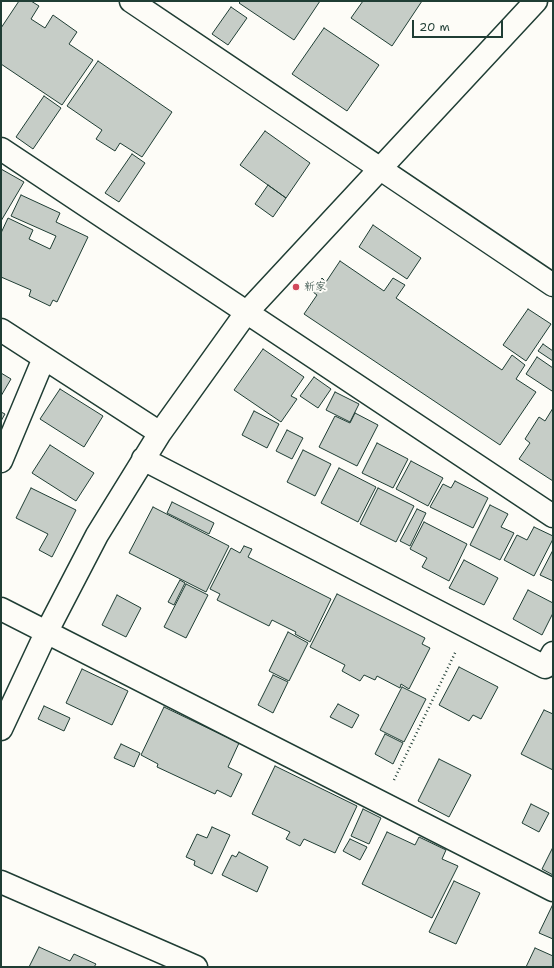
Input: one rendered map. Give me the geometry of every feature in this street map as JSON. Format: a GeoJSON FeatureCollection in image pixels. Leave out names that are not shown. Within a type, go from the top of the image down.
{"type":"FeatureCollection","features":[{"type":"Feature","properties":{"kind":"street"},"geometry":{"type":"LineString","coordinates":[[131,1],[553,285]]}},
{"type":"Feature","properties":{"kind":"street"},"geometry":{"type":"LineString","coordinates":[[1,729],[46,632],[97,534],[160,433],[246,313],[536,1]]}},
{"type":"Feature","properties":{"kind":"street"},"geometry":{"type":"LineString","coordinates":[[1,149],[553,516]]}},
{"type":"Feature","properties":{"kind":"street"},"geometry":{"type":"LineString","coordinates":[[1,330],[160,433]]}},
{"type":"Feature","properties":{"kind":"street"},"geometry":{"type":"LineString","coordinates":[[1,461],[44,358]]}},
{"type":"Feature","properties":{"kind":"street"},"geometry":{"type":"LineString","coordinates":[[144,459],[545,667],[553,653]]}},
{"type":"Feature","properties":{"kind":"street"},"geometry":{"type":"LineString","coordinates":[[1,609],[553,890]]}},
{"type":"Feature","properties":{"kind":"street"},"geometry":{"type":"LineString","coordinates":[[1,882],[168,962],[196,967]]}},
{"type":"Feature","properties":{"kind":"path"},"geometry":{"type":"LineString","coordinates":[[382,803],[468,627]]}},
{"type":"Feature","properties":{"kind":"building"},"geometry":{"type":"Polygon","coordinates":[[[19,1],[31,1],[39,6],[31,19],[45,28],[53,15],[77,32],[69,44],[93,60],[62,105],[1,64],[1,28],[19,1]]]}},
{"type":"Feature","properties":{"kind":"building"},"geometry":{"type":"Polygon","coordinates":[[[241,1],[320,1],[294,40],[239,3],[241,1]]]}},
{"type":"Feature","properties":{"kind":"building"},"geometry":{"type":"Polygon","coordinates":[[[363,1],[422,1],[392,46],[351,18],[363,1]]]}},
{"type":"Feature","properties":{"kind":"building"},"geometry":{"type":"Polygon","coordinates":[[[231,7],[247,18],[228,45],[212,34],[231,7]]]}},
{"type":"Feature","properties":{"kind":"building"},"geometry":{"type":"Polygon","coordinates":[[[324,28],[379,65],[347,111],[292,74],[324,28]]]}},
{"type":"Feature","properties":{"kind":"building"},"geometry":{"type":"Polygon","coordinates":[[[98,61],[172,112],[142,157],[120,143],[115,151],[96,139],[102,130],[67,106],[98,61]]]}},
{"type":"Feature","properties":{"kind":"building"},"geometry":{"type":"Polygon","coordinates":[[[44,96],[61,108],[33,149],[16,137],[44,96]]]}},
{"type":"Feature","properties":{"kind":"building"},"geometry":{"type":"Polygon","coordinates":[[[265,131],[310,163],[286,198],[240,165],[265,131]]]}},
{"type":"Feature","properties":{"kind":"building"},"geometry":{"type":"Polygon","coordinates":[[[132,154],[145,163],[119,202],[105,193],[132,154]]]}},
{"type":"Feature","properties":{"kind":"building"},"geometry":{"type":"Polygon","coordinates":[[[1,169],[24,182],[1,221],[1,169]]]}},
{"type":"Feature","properties":{"kind":"building"},"geometry":{"type":"Polygon","coordinates":[[[268,185],[286,198],[273,217],[255,204],[268,185]]]}},
{"type":"Feature","properties":{"kind":"building"},"geometry":{"type":"Polygon","coordinates":[[[21,195],[60,213],[56,222],[88,237],[57,302],[53,300],[50,306],[29,296],[31,290],[1,277],[1,233],[8,218],[33,230],[29,239],[50,249],[56,236],[11,216],[21,195]]]}},
{"type":"Feature","properties":{"kind":"building"},"geometry":{"type":"Polygon","coordinates":[[[373,225],[421,258],[407,279],[359,247],[373,225]]]}},
{"type":"Feature","properties":{"kind":"building"},"geometry":{"type":"Polygon","coordinates":[[[340,261],[384,291],[393,278],[405,285],[396,298],[502,370],[512,355],[525,365],[516,379],[536,392],[500,445],[304,314],[317,295],[313,292],[322,278],[326,282],[340,261]]]}},
{"type":"Feature","properties":{"kind":"building"},"geometry":{"type":"Polygon","coordinates":[[[528,309],[551,324],[526,361],[503,345],[528,309]]]}},
{"type":"Feature","properties":{"kind":"building"},"geometry":{"type":"Polygon","coordinates":[[[543,344],[553,351],[553,361],[538,351],[543,344]]]}},
{"type":"Feature","properties":{"kind":"building"},"geometry":{"type":"Polygon","coordinates":[[[263,349],[304,377],[291,396],[297,399],[281,422],[234,390],[263,349]]]}},
{"type":"Feature","properties":{"kind":"building"},"geometry":{"type":"Polygon","coordinates":[[[537,357],[553,368],[552,391],[526,374],[537,357]]]}},
{"type":"Feature","properties":{"kind":"building"},"geometry":{"type":"Polygon","coordinates":[[[1,373],[11,379],[1,396],[1,373]]]}},
{"type":"Feature","properties":{"kind":"building"},"geometry":{"type":"Polygon","coordinates":[[[314,377],[331,389],[318,408],[300,396],[314,377]]]}},
{"type":"Feature","properties":{"kind":"building"},"geometry":{"type":"Polygon","coordinates":[[[60,389],[103,416],[84,447],[40,419],[60,389]]]}},
{"type":"Feature","properties":{"kind":"building"},"geometry":{"type":"Polygon","coordinates":[[[335,392],[359,404],[350,422],[326,410],[335,392]]]}},
{"type":"Feature","properties":{"kind":"building"},"geometry":{"type":"Polygon","coordinates":[[[553,408],[553,481],[519,459],[530,443],[525,439],[539,417],[545,421],[553,408]]]}},
{"type":"Feature","properties":{"kind":"building"},"geometry":{"type":"Polygon","coordinates":[[[254,411],[279,424],[267,448],[242,435],[254,411]]]}},
{"type":"Feature","properties":{"kind":"building"},"geometry":{"type":"Polygon","coordinates":[[[1,412],[5,414],[1,421],[1,412]]]}},
{"type":"Feature","properties":{"kind":"building"},"geometry":{"type":"Polygon","coordinates":[[[355,413],[378,425],[357,466],[319,447],[335,416],[350,423],[355,413]]]}},
{"type":"Feature","properties":{"kind":"building"},"geometry":{"type":"Polygon","coordinates":[[[287,430],[303,438],[292,459],[276,451],[287,430]]]}},
{"type":"Feature","properties":{"kind":"building"},"geometry":{"type":"Polygon","coordinates":[[[377,443],[408,459],[393,488],[362,473],[377,443]]]}},
{"type":"Feature","properties":{"kind":"building"},"geometry":{"type":"Polygon","coordinates":[[[50,445],[94,473],[76,501],[32,473],[50,445]]]}},
{"type":"Feature","properties":{"kind":"building"},"geometry":{"type":"Polygon","coordinates":[[[303,450],[331,464],[315,496],[287,482],[303,450]]]}},
{"type":"Feature","properties":{"kind":"building"},"geometry":{"type":"Polygon","coordinates":[[[411,461],[443,478],[428,506],[396,489],[411,461]]]}},
{"type":"Feature","properties":{"kind":"building"},"geometry":{"type":"Polygon","coordinates":[[[339,468],[376,487],[358,522],[321,503],[339,468]]]}},
{"type":"Feature","properties":{"kind":"building"},"geometry":{"type":"Polygon","coordinates":[[[455,481],[488,498],[473,528],[430,507],[443,484],[451,488],[455,481]]]}},
{"type":"Feature","properties":{"kind":"building"},"geometry":{"type":"Polygon","coordinates":[[[31,488],[76,510],[52,557],[39,550],[48,534],[16,518],[31,488]]]}},
{"type":"Feature","properties":{"kind":"building"},"geometry":{"type":"Polygon","coordinates":[[[378,488],[414,506],[396,542],[360,524],[378,488]]]}},
{"type":"Feature","properties":{"kind":"building"},"geometry":{"type":"Polygon","coordinates":[[[172,502],[214,523],[209,534],[167,513],[172,502]]]}},
{"type":"Feature","properties":{"kind":"building"},"geometry":{"type":"Polygon","coordinates":[[[490,505],[508,514],[501,527],[514,533],[500,560],[470,545],[490,505]]]}},
{"type":"Feature","properties":{"kind":"building"},"geometry":{"type":"Polygon","coordinates":[[[153,507],[229,546],[206,592],[129,553],[153,507]]]}},
{"type":"Feature","properties":{"kind":"building"},"geometry":{"type":"Polygon","coordinates":[[[417,509],[426,513],[410,546],[400,541],[417,509]]]}},
{"type":"Feature","properties":{"kind":"building"},"geometry":{"type":"Polygon","coordinates":[[[424,522],[467,544],[449,581],[422,567],[427,558],[410,549],[424,522]]]}},
{"type":"Feature","properties":{"kind":"building"},"geometry":{"type":"Polygon","coordinates":[[[534,527],[553,536],[553,539],[534,576],[504,560],[517,535],[527,540],[534,527]]]}},
{"type":"Feature","properties":{"kind":"building"},"geometry":{"type":"Polygon","coordinates":[[[244,546],[252,549],[248,557],[331,599],[310,642],[295,634],[296,632],[272,620],[269,626],[217,600],[220,594],[210,589],[231,548],[240,553],[244,546]]]}},
{"type":"Feature","properties":{"kind":"building"},"geometry":{"type":"Polygon","coordinates":[[[553,550],[553,581],[540,575],[553,550]]]}},
{"type":"Feature","properties":{"kind":"building"},"geometry":{"type":"Polygon","coordinates":[[[464,560],[498,578],[484,605],[449,588],[464,560]]]}},
{"type":"Feature","properties":{"kind":"building"},"geometry":{"type":"Polygon","coordinates":[[[180,580],[185,583],[174,605],[168,602],[180,580]]]}},
{"type":"Feature","properties":{"kind":"building"},"geometry":{"type":"Polygon","coordinates":[[[186,584],[208,595],[186,638],[164,627],[186,584]]]}},
{"type":"Feature","properties":{"kind":"building"},"geometry":{"type":"Polygon","coordinates":[[[528,590],[553,603],[553,613],[542,635],[513,619],[528,590]]]}},
{"type":"Feature","properties":{"kind":"building"},"geometry":{"type":"Polygon","coordinates":[[[337,594],[425,638],[422,644],[430,648],[409,689],[401,684],[400,688],[377,676],[375,680],[364,675],[360,681],[342,671],[345,665],[310,647],[337,594]]]}},
{"type":"Feature","properties":{"kind":"building"},"geometry":{"type":"Polygon","coordinates":[[[117,595],[141,608],[126,637],[102,625],[117,595]]]}},
{"type":"Feature","properties":{"kind":"building"},"geometry":{"type":"Polygon","coordinates":[[[288,632],[308,643],[289,681],[269,671],[288,632]]]}},
{"type":"Feature","properties":{"kind":"building"},"geometry":{"type":"Polygon","coordinates":[[[459,667],[498,687],[481,719],[473,715],[469,721],[439,705],[459,667]]]}},
{"type":"Feature","properties":{"kind":"building"},"geometry":{"type":"Polygon","coordinates":[[[82,669],[128,691],[112,725],[66,703],[82,669]]]}},
{"type":"Feature","properties":{"kind":"building"},"geometry":{"type":"Polygon","coordinates":[[[273,675],[288,682],[273,713],[258,705],[273,675]]]}},
{"type":"Feature","properties":{"kind":"building"},"geometry":{"type":"Polygon","coordinates":[[[402,687],[426,699],[404,742],[380,730],[402,687]]]}},
{"type":"Feature","properties":{"kind":"building"},"geometry":{"type":"Polygon","coordinates":[[[338,704],[359,715],[352,728],[330,717],[338,704]]]}},
{"type":"Feature","properties":{"kind":"building"},"geometry":{"type":"Polygon","coordinates":[[[44,706],[70,718],[64,731],[38,719],[44,706]]]}},
{"type":"Feature","properties":{"kind":"building"},"geometry":{"type":"Polygon","coordinates":[[[164,707],[239,743],[228,767],[242,774],[231,797],[217,790],[215,794],[157,767],[158,764],[141,755],[164,707]]]}},
{"type":"Feature","properties":{"kind":"building"},"geometry":{"type":"Polygon","coordinates":[[[544,710],[553,714],[553,770],[521,754],[544,710]]]}},
{"type":"Feature","properties":{"kind":"building"},"geometry":{"type":"Polygon","coordinates":[[[385,734],[403,743],[393,764],[375,754],[385,734]]]}},
{"type":"Feature","properties":{"kind":"building"},"geometry":{"type":"Polygon","coordinates":[[[121,744],[140,753],[134,767],[114,758],[121,744]]]}},
{"type":"Feature","properties":{"kind":"building"},"geometry":{"type":"Polygon","coordinates":[[[439,759],[471,775],[449,817],[418,801],[439,759]]]}},
{"type":"Feature","properties":{"kind":"building"},"geometry":{"type":"Polygon","coordinates":[[[275,766],[357,806],[335,853],[304,839],[300,846],[286,839],[290,832],[252,814],[275,766]]]}},
{"type":"Feature","properties":{"kind":"building"},"geometry":{"type":"Polygon","coordinates":[[[531,804],[549,813],[539,832],[522,823],[531,804]]]}},
{"type":"Feature","properties":{"kind":"building"},"geometry":{"type":"Polygon","coordinates":[[[363,809],[381,818],[369,844],[351,836],[363,809]]]}},
{"type":"Feature","properties":{"kind":"building"},"geometry":{"type":"Polygon","coordinates":[[[212,827],[230,835],[212,874],[194,865],[195,861],[186,857],[197,834],[207,838],[212,827]]]}},
{"type":"Feature","properties":{"kind":"building"},"geometry":{"type":"Polygon","coordinates":[[[387,832],[415,845],[419,837],[446,850],[442,859],[458,866],[432,918],[362,884],[387,832]]]}},
{"type":"Feature","properties":{"kind":"building"},"geometry":{"type":"Polygon","coordinates":[[[350,839],[367,847],[360,860],[343,851],[350,839]]]}},
{"type":"Feature","properties":{"kind":"building"},"geometry":{"type":"Polygon","coordinates":[[[553,847],[553,875],[542,869],[553,847]]]}},
{"type":"Feature","properties":{"kind":"building"},"geometry":{"type":"Polygon","coordinates":[[[239,852],[268,867],[257,892],[222,875],[232,855],[236,857],[239,852]]]}},
{"type":"Feature","properties":{"kind":"building"},"geometry":{"type":"Polygon","coordinates":[[[454,881],[480,893],[456,944],[429,932],[454,881]]]}},
{"type":"Feature","properties":{"kind":"building"},"geometry":{"type":"Polygon","coordinates":[[[553,904],[553,939],[539,933],[553,904]]]}},
{"type":"Feature","properties":{"kind":"building"},"geometry":{"type":"Polygon","coordinates":[[[39,947],[70,961],[74,954],[96,964],[94,967],[29,967],[39,947]]]}},
{"type":"Feature","properties":{"kind":"building"},"geometry":{"type":"Polygon","coordinates":[[[535,948],[553,956],[553,967],[526,967],[535,948]]]}},
{"type":"Feature","properties":{"kind":"place","name":"新家"},"geometry":{"type":"Point","coordinates":[296,287]}}]}
